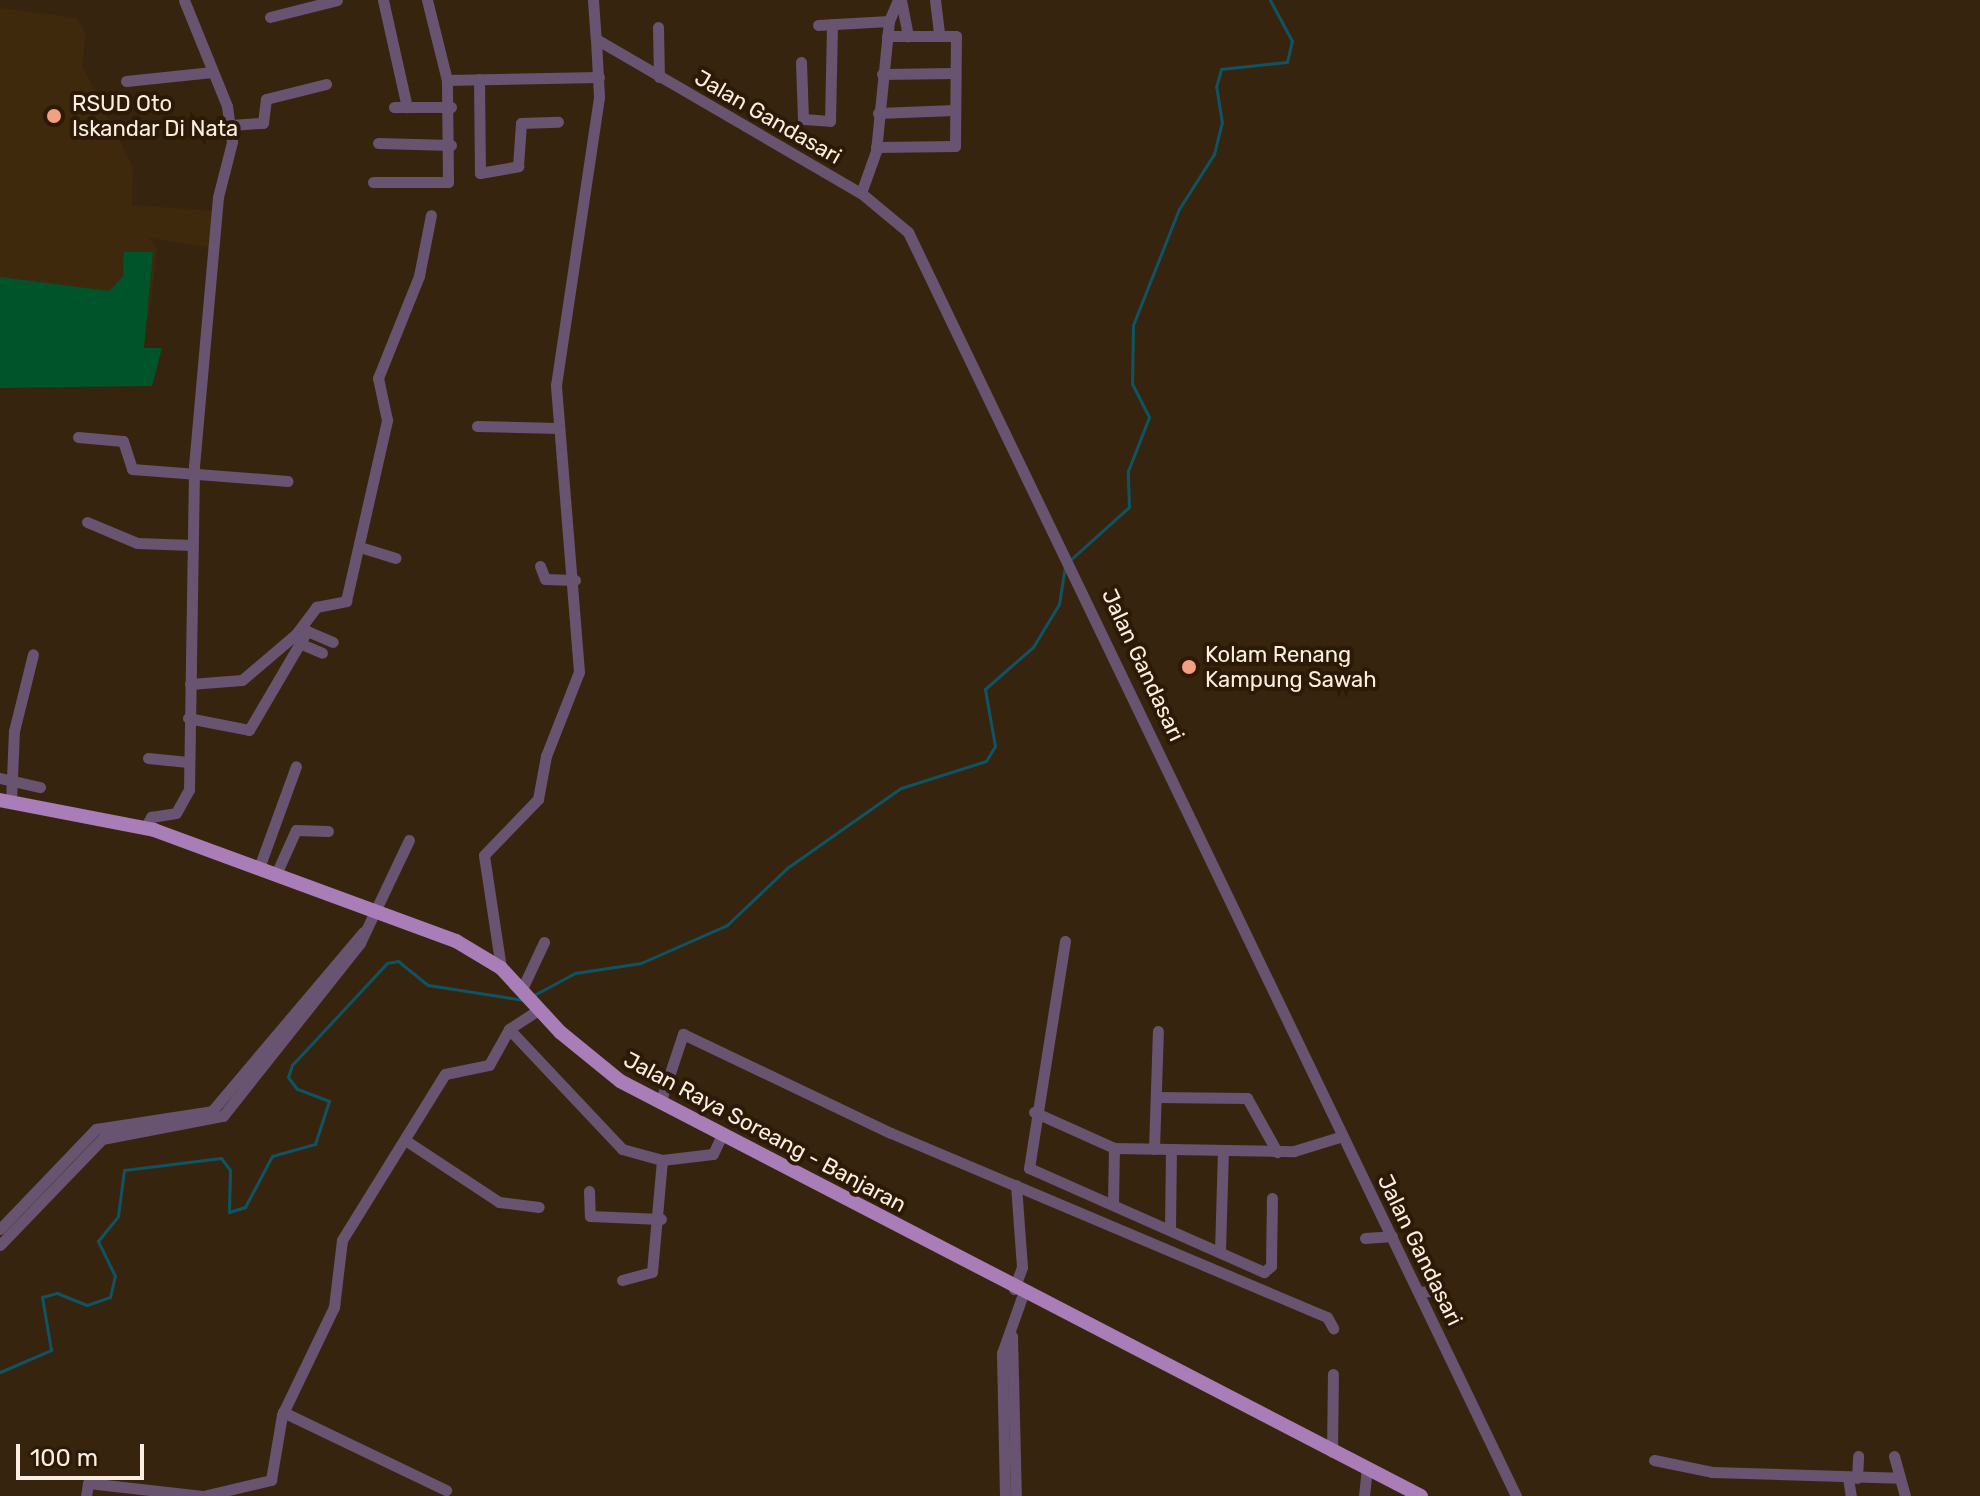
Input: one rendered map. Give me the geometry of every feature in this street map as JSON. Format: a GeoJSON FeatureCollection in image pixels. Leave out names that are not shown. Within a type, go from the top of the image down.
{"type":"FeatureCollection","features":[{"type":"Feature","properties":{"kind":"main road","name":"Jalan Raya Soreang - Banjaran"},"geometry":{"type":"LineString","coordinates":[[6,801],[145,828],[260,865],[376,910],[501,968],[591,1060],[660,1103],[1018,1292],[1421,1496]]}},
{"type":"Feature","properties":{"kind":"street"},"geometry":{"type":"LineString","coordinates":[[145,828],[151,817],[177,811],[189,790],[194,477],[231,125],[184,0]]}},
{"type":"Feature","properties":{"kind":"street"},"geometry":{"type":"LineString","coordinates":[[270,17],[312,3],[337,0]]}},
{"type":"Feature","properties":{"kind":"street"},"geometry":{"type":"LineString","coordinates":[[383,0],[400,107],[451,107]]}},
{"type":"Feature","properties":{"kind":"street"},"geometry":{"type":"LineString","coordinates":[[373,182],[448,182],[451,107],[427,0]]}},
{"type":"Feature","properties":{"kind":"street"},"geometry":{"type":"LineString","coordinates":[[501,968],[500,928],[484,855],[538,799],[546,756],[569,709],[579,672],[575,580],[557,428],[557,373],[599,77],[593,0]]}},
{"type":"Feature","properties":{"kind":"street"},"geometry":{"type":"LineString","coordinates":[[861,193],[876,147],[889,21],[899,0]]}},
{"type":"Feature","properties":{"kind":"street"},"geometry":{"type":"LineString","coordinates":[[899,0],[908,36]]}},
{"type":"Feature","properties":{"kind":"street"},"geometry":{"type":"LineString","coordinates":[[935,0],[939,35]]}},
{"type":"Feature","properties":{"kind":"street"},"geometry":{"type":"LineString","coordinates":[[818,25],[889,21]]}},
{"type":"Feature","properties":{"kind":"street"},"geometry":{"type":"LineString","coordinates":[[801,62],[803,119],[830,121],[832,24]]}},
{"type":"Feature","properties":{"kind":"street"},"geometry":{"type":"LineString","coordinates":[[658,27],[659,77]]}},
{"type":"Feature","properties":{"kind":"street"},"geometry":{"type":"LineString","coordinates":[[876,147],[955,147],[957,38],[939,35],[887,36]]}},
{"type":"Feature","properties":{"kind":"street","name":"Jalan Gandasari"},"geometry":{"type":"LineString","coordinates":[[596,39],[861,193],[908,232],[1080,579],[1419,1292],[1510,1493]]}},
{"type":"Feature","properties":{"kind":"street"},"geometry":{"type":"LineString","coordinates":[[126,81],[213,72]]}},
{"type":"Feature","properties":{"kind":"street"},"geometry":{"type":"LineString","coordinates":[[882,74],[954,73]]}},
{"type":"Feature","properties":{"kind":"street"},"geometry":{"type":"LineString","coordinates":[[447,80],[599,77]]}},
{"type":"Feature","properties":{"kind":"street"},"geometry":{"type":"LineString","coordinates":[[479,79],[480,173],[518,166],[521,123],[558,122]]}},
{"type":"Feature","properties":{"kind":"street"},"geometry":{"type":"LineString","coordinates":[[231,125],[263,123],[267,98],[326,84]]}},
{"type":"Feature","properties":{"kind":"street"},"geometry":{"type":"LineString","coordinates":[[878,113],[954,110]]}},
{"type":"Feature","properties":{"kind":"street"},"geometry":{"type":"LineString","coordinates":[[378,143],[451,145]]}},
{"type":"Feature","properties":{"kind":"street"},"geometry":{"type":"LineString","coordinates":[[190,684],[242,680],[293,638],[316,607],[340,607],[363,548],[387,414],[378,378],[419,276],[431,215]]}},
{"type":"Feature","properties":{"kind":"street"},"geometry":{"type":"LineString","coordinates":[[477,426],[557,428]]}},
{"type":"Feature","properties":{"kind":"street"},"geometry":{"type":"LineString","coordinates":[[78,437],[123,441],[132,469],[194,477],[288,481]]}},
{"type":"Feature","properties":{"kind":"street"},"geometry":{"type":"LineString","coordinates":[[87,522],[137,543],[192,545]]}},
{"type":"Feature","properties":{"kind":"street"},"geometry":{"type":"LineString","coordinates":[[363,548],[396,558]]}},
{"type":"Feature","properties":{"kind":"street"},"geometry":{"type":"LineString","coordinates":[[540,566],[545,579],[575,580]]}},
{"type":"Feature","properties":{"kind":"street"},"geometry":{"type":"LineString","coordinates":[[188,718],[250,729],[309,631],[333,642]]}},
{"type":"Feature","properties":{"kind":"street"},"geometry":{"type":"LineString","coordinates":[[299,643],[322,653]]}},
{"type":"Feature","properties":{"kind":"street"},"geometry":{"type":"LineString","coordinates":[[6,801],[14,781],[14,731],[33,654]]}},
{"type":"Feature","properties":{"kind":"street"},"geometry":{"type":"LineString","coordinates":[[148,758],[188,762]]}},
{"type":"Feature","properties":{"kind":"street"},"geometry":{"type":"LineString","coordinates":[[260,865],[296,766]]}},
{"type":"Feature","properties":{"kind":"street"},"geometry":{"type":"LineString","coordinates":[[0,778],[40,787]]}},
{"type":"Feature","properties":{"kind":"street"},"geometry":{"type":"LineString","coordinates":[[277,872],[296,830],[328,831]]}},
{"type":"Feature","properties":{"kind":"street"},"geometry":{"type":"LineString","coordinates":[[0,1245],[102,1139],[216,1122],[363,932],[409,840]]}},
{"type":"Feature","properties":{"kind":"street"},"geometry":{"type":"LineString","coordinates":[[1065,941],[1034,1112],[1029,1168],[1269,1271],[1272,1198]]}},
{"type":"Feature","properties":{"kind":"street"},"geometry":{"type":"LineString","coordinates":[[523,990],[544,942]]}},
{"type":"Feature","properties":{"kind":"street"},"geometry":{"type":"LineString","coordinates":[[86,1496],[88,1483],[202,1496],[268,1484],[283,1412],[334,1307],[341,1243],[383,1183],[445,1074],[489,1065],[509,1029],[537,1006]]}},
{"type":"Feature","properties":{"kind":"street"},"geometry":{"type":"LineString","coordinates":[[509,1029],[622,1149],[662,1160],[713,1154],[721,1137]]}},
{"type":"Feature","properties":{"kind":"street"},"geometry":{"type":"LineString","coordinates":[[1154,1149],[1158,1031]]}},
{"type":"Feature","properties":{"kind":"street"},"geometry":{"type":"LineString","coordinates":[[660,1103],[683,1034],[1016,1185],[1327,1317],[1333,1328]]}},
{"type":"Feature","properties":{"kind":"street"},"geometry":{"type":"LineString","coordinates":[[0,1229],[96,1129],[212,1111],[244,1085]]}},
{"type":"Feature","properties":{"kind":"street"},"geometry":{"type":"LineString","coordinates":[[1156,1097],[1247,1098],[1277,1152]]}},
{"type":"Feature","properties":{"kind":"street"},"geometry":{"type":"LineString","coordinates":[[1034,1112],[1114,1148],[1277,1152],[1343,1136]]}},
{"type":"Feature","properties":{"kind":"street"},"geometry":{"type":"LineString","coordinates":[[408,1142],[499,1202],[539,1207]]}},
{"type":"Feature","properties":{"kind":"street"},"geometry":{"type":"LineString","coordinates":[[1113,1204],[1114,1148]]}},
{"type":"Feature","properties":{"kind":"street"},"geometry":{"type":"LineString","coordinates":[[1170,1229],[1171,1149]]}},
{"type":"Feature","properties":{"kind":"street"},"geometry":{"type":"LineString","coordinates":[[1220,1251],[1223,1150]]}},
{"type":"Feature","properties":{"kind":"street"},"geometry":{"type":"LineString","coordinates":[[622,1280],[650,1275],[661,1219],[662,1160]]}},
{"type":"Feature","properties":{"kind":"street"},"geometry":{"type":"LineString","coordinates":[[1016,1185],[1022,1267],[1012,1336],[1002,1353],[1016,1496]]}},
{"type":"Feature","properties":{"kind":"street"},"geometry":{"type":"LineString","coordinates":[[589,1191],[590,1216],[661,1219]]}},
{"type":"Feature","properties":{"kind":"street"},"geometry":{"type":"LineString","coordinates":[[1365,1238],[1392,1236]]}},
{"type":"Feature","properties":{"kind":"street"},"geometry":{"type":"LineString","coordinates":[[1419,1292],[1441,1290]]}},
{"type":"Feature","properties":{"kind":"street"},"geometry":{"type":"LineString","coordinates":[[1332,1452],[1333,1374]]}},
{"type":"Feature","properties":{"kind":"street"},"geometry":{"type":"LineString","coordinates":[[283,1412],[446,1490]]}},
{"type":"Feature","properties":{"kind":"street"},"geometry":{"type":"LineString","coordinates":[[1005,1496],[1010,1444]]}},
{"type":"Feature","properties":{"kind":"street"},"geometry":{"type":"LineString","coordinates":[[1851,1496],[1858,1456]]}},
{"type":"Feature","properties":{"kind":"street"},"geometry":{"type":"LineString","coordinates":[[1894,1456],[1905,1496]]}},
{"type":"Feature","properties":{"kind":"street"},"geometry":{"type":"LineString","coordinates":[[1654,1460],[1712,1472],[1898,1478]]}},
{"type":"Feature","properties":{"kind":"street"},"geometry":{"type":"LineString","coordinates":[[1364,1496],[1367,1469]]}},
{"type":"Feature","properties":{"kind":"shaded area","name":"RSUD Oto Iskandar Di Nata"},"geometry":{"type":"Polygon","coordinates":[[[0,8],[77,18],[86,34],[82,65],[133,168],[132,205],[214,211],[211,248],[149,238],[157,249],[149,318],[0,297],[0,8]]]}},
{"type":"Feature","properties":{"kind":"green space"},"geometry":{"type":"Polygon","coordinates":[[[124,252],[153,252],[144,348],[162,348],[152,386],[0,388],[0,277],[109,291],[123,276],[124,252]]]}},
{"type":"Feature","properties":{"kind":"waterway"},"geometry":{"type":"LineString","coordinates":[[1069,561],[1129,507],[1128,471],[1149,417],[1132,384],[1133,325],[1179,209],[1214,154],[1222,123],[1216,87],[1221,69],[1287,62],[1292,41],[1270,0]]}},
{"type":"Feature","properties":{"kind":"waterway"},"geometry":{"type":"LineString","coordinates":[[534,995],[575,973],[641,963],[727,925],[787,868],[901,788],[986,761],[995,746],[985,689],[1033,647],[1059,604],[1065,567]]}},
{"type":"Feature","properties":{"kind":"waterway"},"geometry":{"type":"LineString","coordinates":[[0,1372],[51,1350],[42,1297],[57,1293],[87,1305],[110,1297],[115,1276],[98,1241],[118,1216],[124,1170],[221,1158],[230,1170],[229,1212],[245,1207],[272,1156],[315,1144],[329,1101],[297,1089],[288,1077],[292,1065],[387,963],[398,961],[428,985],[524,1000]]}},
{"type":"Feature","properties":{"kind":"place","name":"RSUD Oto Iskandar Di Nata"},"geometry":{"type":"Point","coordinates":[54,116]}},
{"type":"Feature","properties":{"kind":"place","name":"Kolam Renang Kampung Sawah"},"geometry":{"type":"Point","coordinates":[1189,667]}}]}
